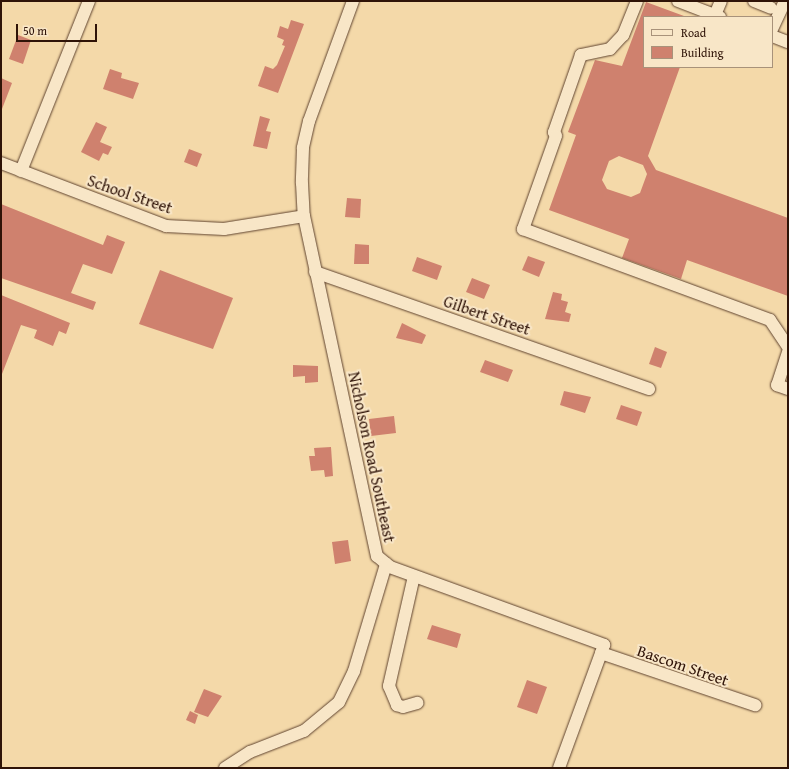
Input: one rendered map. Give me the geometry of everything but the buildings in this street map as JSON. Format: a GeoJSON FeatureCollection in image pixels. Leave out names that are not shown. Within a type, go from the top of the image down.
{"type":"FeatureCollection","features":[{"type":"Feature","properties":{"kind":"street"},"geometry":{"type":"LineString","coordinates":[[21,171],[89,1]]}},
{"type":"Feature","properties":{"kind":"street","name":"Nicholson Road Southeast"},"geometry":{"type":"LineString","coordinates":[[353,1],[309,121],[303,148],[304,216],[377,556],[386,564],[414,576],[604,645],[601,653]]}},
{"type":"Feature","properties":{"kind":"street"},"geometry":{"type":"LineString","coordinates":[[637,1],[623,35],[610,49],[581,55],[554,132],[556,136],[523,229],[770,320],[788,352],[777,385],[788,389]]}},
{"type":"Feature","properties":{"kind":"street"},"geometry":{"type":"LineString","coordinates":[[678,1],[718,16],[721,1]]}},
{"type":"Feature","properties":{"kind":"street"},"geometry":{"type":"LineString","coordinates":[[754,1],[771,9]]}},
{"type":"Feature","properties":{"kind":"street"},"geometry":{"type":"LineString","coordinates":[[773,27],[785,1]]}},
{"type":"Feature","properties":{"kind":"street"},"geometry":{"type":"LineString","coordinates":[[773,36],[788,42]]}},
{"type":"Feature","properties":{"kind":"street","name":"School Street"},"geometry":{"type":"LineString","coordinates":[[1,163],[166,226],[224,229],[304,216]]}},
{"type":"Feature","properties":{"kind":"street","name":"Gilbert Street"},"geometry":{"type":"LineString","coordinates":[[315,272],[649,389]]}},
{"type":"Feature","properties":{"kind":"street"},"geometry":{"type":"LineString","coordinates":[[225,768],[250,752],[304,731],[339,702],[354,671],[386,564]]}},
{"type":"Feature","properties":{"kind":"street"},"geometry":{"type":"LineString","coordinates":[[414,576],[389,686],[397,705],[403,707],[417,703]]}},
{"type":"Feature","properties":{"kind":"street"},"geometry":{"type":"LineString","coordinates":[[559,768],[601,653]]}},
{"type":"Feature","properties":{"kind":"street","name":"Bascom Street"},"geometry":{"type":"LineString","coordinates":[[601,653],[755,705]]}}]}
